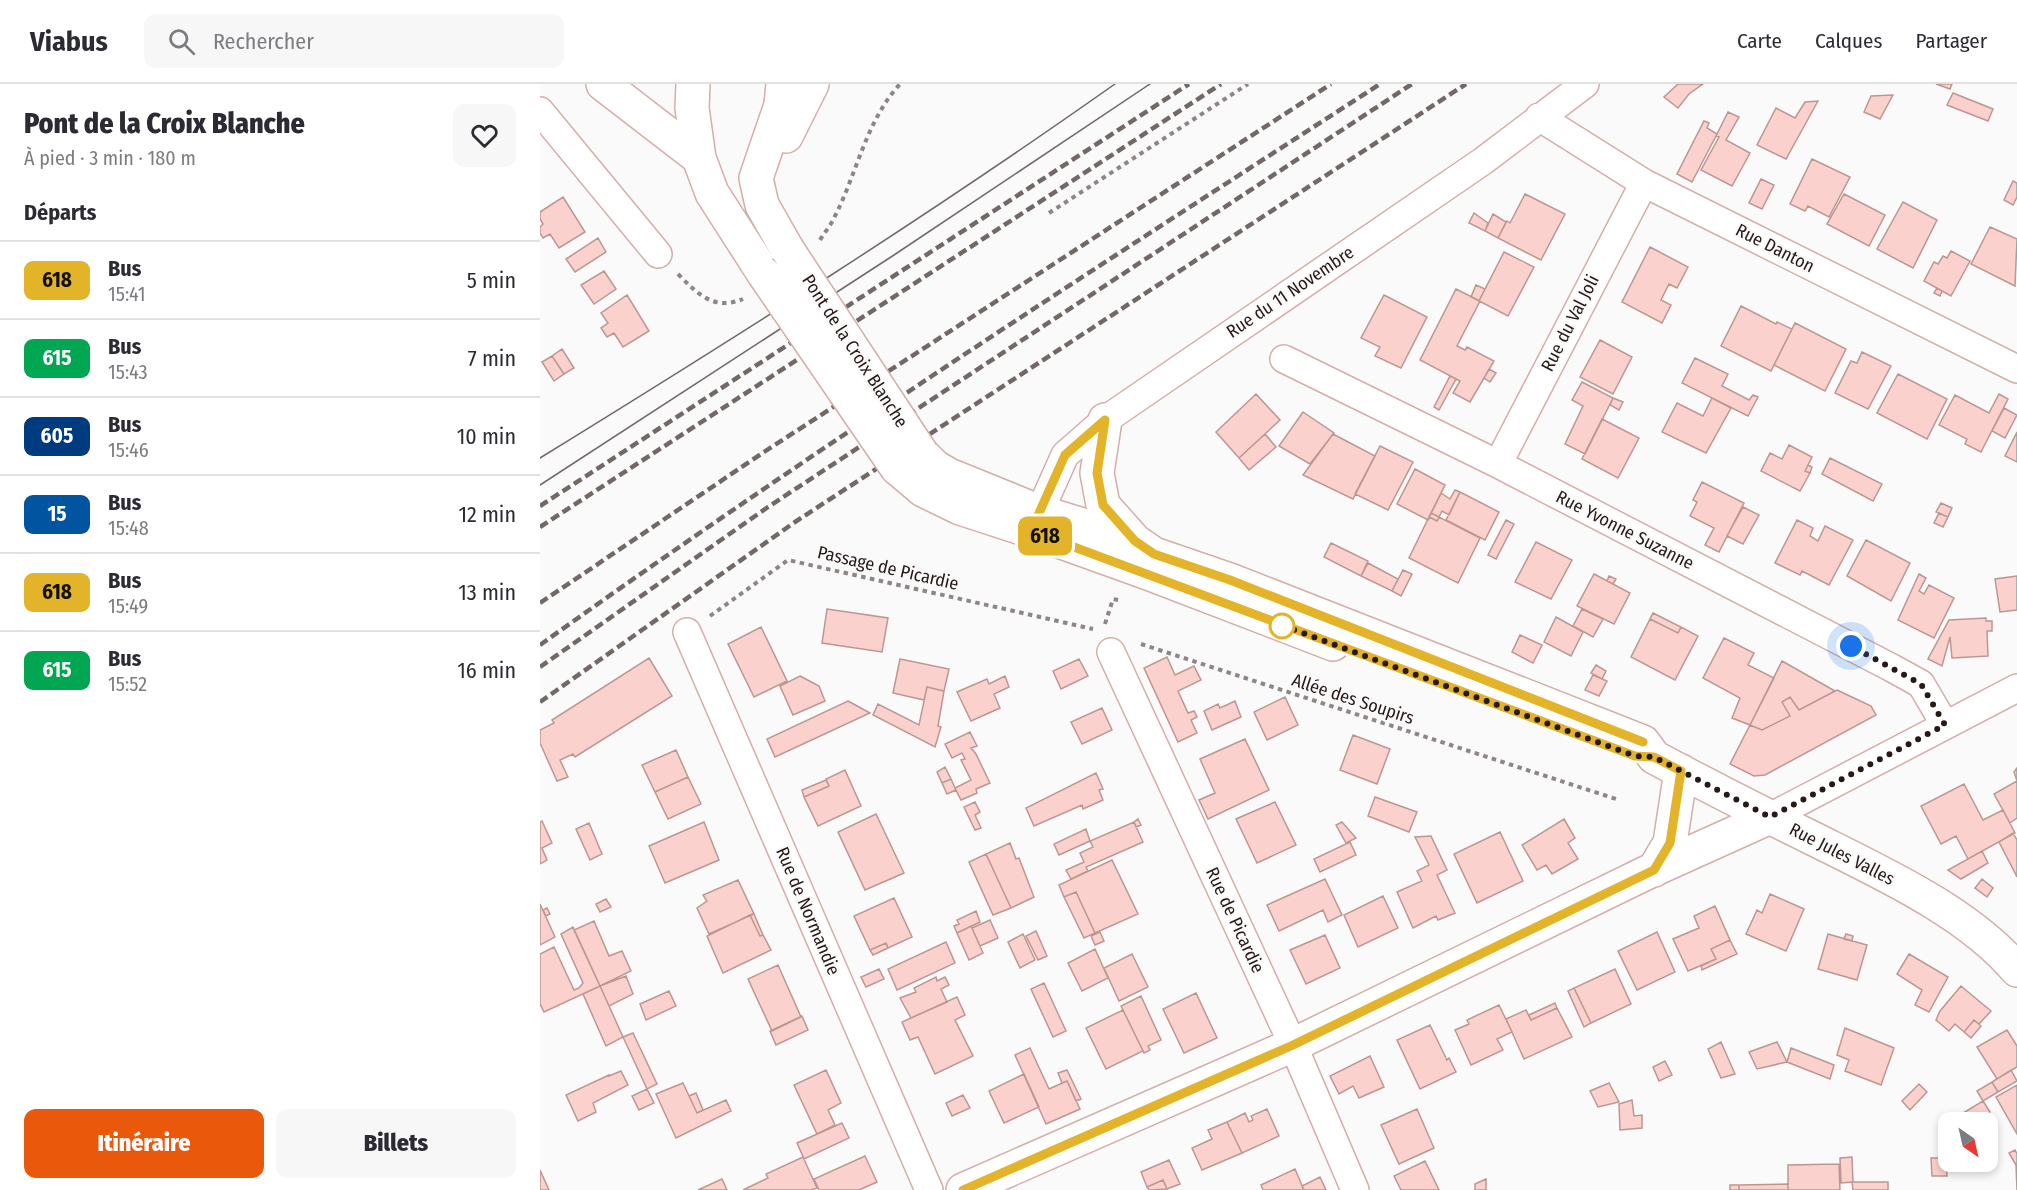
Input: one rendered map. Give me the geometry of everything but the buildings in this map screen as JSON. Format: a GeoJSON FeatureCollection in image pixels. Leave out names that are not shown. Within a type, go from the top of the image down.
{"type":"FeatureCollection","features":[{"type":"Feature","properties":{"kind":"street"},"geometry":{"type":"LineString","coordinates":[[603,84],[699,158]]}},
{"type":"Feature","properties":{"kind":"street","name":"Pont de la Croix Blanche"},"geometry":{"type":"LineString","coordinates":[[693,84],[692,108],[699,158],[712,193],[764,274],[910,461]]}},
{"type":"Feature","properties":{"kind":"street"},"geometry":{"type":"LineString","coordinates":[[762,206],[756,178],[781,105],[783,84]]}},
{"type":"Feature","properties":{"kind":"street"},"geometry":{"type":"LineString","coordinates":[[762,206],[768,180],[793,120],[812,84]]}},
{"type":"Feature","properties":{"kind":"street","name":"Rue du 11 Novembre"},"geometry":{"type":"LineString","coordinates":[[1035,521],[1065,455],[1105,420],[1483,161],[1585,84]]}},
{"type":"Feature","properties":{"kind":"street"},"geometry":{"type":"LineString","coordinates":[[540,111],[658,254]]}},
{"type":"Feature","properties":{"kind":"street","name":"Rue Danton"},"geometry":{"type":"LineString","coordinates":[[1539,117],[1644,183],[2017,369]]}},
{"type":"Feature","properties":{"kind":"street","name":"Rue du Val Joli"},"geometry":{"type":"LineString","coordinates":[[1498,464],[1644,183]]}},
{"type":"Feature","properties":{"kind":"street","name":"Pont de la Croix Blanche"},"geometry":{"type":"LineString","coordinates":[[762,206],[910,461]]}},
{"type":"Feature","properties":{"kind":"street","name":"Rue Yvonne Suzanne"},"geometry":{"type":"LineString","coordinates":[[1284,359],[1498,464],[1921,684],[1945,725]]}},
{"type":"Feature","properties":{"kind":"street"},"geometry":{"type":"LineString","coordinates":[[1105,420],[1097,473],[1103,505],[1135,541]]}},
{"type":"Feature","properties":{"kind":"street","name":"Rue Jules Valles"},"geometry":{"type":"LineString","coordinates":[[910,461],[916,485],[940,499],[1135,541],[1154,554],[1230,580],[1643,742],[1667,764]]}},
{"type":"Feature","properties":{"kind":"street","name":"Rue Jules Valles"},"geometry":{"type":"LineString","coordinates":[[1035,521],[1635,756],[1667,764],[1881,873],[1968,924],[2017,970]]}},
{"type":"Feature","properties":{"kind":"street","name":"Rue de Normandie"},"geometry":{"type":"LineString","coordinates":[[687,632],[929,1190]]}},
{"type":"Feature","properties":{"kind":"street","name":"Rue de Picardie"},"geometry":{"type":"LineString","coordinates":[[1106,641],[1293,1045],[1355,1190]]}},
{"type":"Feature","properties":{"kind":"street"},"geometry":{"type":"LineString","coordinates":[[963,1190],[1293,1045],[1654,870],[1770,817],[2017,688]]}},
{"type":"Feature","properties":{"kind":"street"},"geometry":{"type":"LineString","coordinates":[[1654,870],[1670,843],[1667,764]]}},
{"type":"Feature","properties":{"kind":"path"},"geometry":{"type":"LineString","coordinates":[[1049,213],[1248,84]]}},
{"type":"Feature","properties":{"kind":"path","name":"Passage de Picardie"},"geometry":{"type":"LineString","coordinates":[[687,632],[788,560],[1106,641]]}},
{"type":"Feature","properties":{"kind":"path"},"geometry":{"type":"LineString","coordinates":[[1106,641],[1113,599]]}},
{"type":"Feature","properties":{"kind":"path","name":"Allée des Soupirs"},"geometry":{"type":"LineString","coordinates":[[1136,642],[1616,799]]}},
{"type":"Feature","properties":{"kind":"tram line"},"geometry":{"type":"LineString","coordinates":[[540,458],[830,276],[1115,84]]}},
{"type":"Feature","properties":{"kind":"tram line"},"geometry":{"type":"LineString","coordinates":[[540,485],[894,255],[1150,84]]}},
{"type":"Feature","properties":{"kind":"railway"},"geometry":{"type":"LineString","coordinates":[[540,506],[1189,84]]}},
{"type":"Feature","properties":{"kind":"railway"},"geometry":{"type":"LineString","coordinates":[[540,527],[1221,84]]}},
{"type":"Feature","properties":{"kind":"railway"},"geometry":{"type":"LineString","coordinates":[[540,603],[764,452],[1331,84]]}},
{"type":"Feature","properties":{"kind":"railway"},"geometry":{"type":"LineString","coordinates":[[540,645],[747,500],[1062,290],[1380,84]]}},
{"type":"Feature","properties":{"kind":"railway"},"geometry":{"type":"LineString","coordinates":[[540,667],[768,507],[1412,84]]}},
{"type":"Feature","properties":{"kind":"railway"},"geometry":{"type":"LineString","coordinates":[[540,702],[795,522],[1466,84]]}},
{"type":"Feature","properties":{"kind":"bus line","name":"618"},"geometry":{"type":"LineString","coordinates":[[963,1190],[1293,1045],[1654,870],[1670,843],[1681,771],[1654,757],[1635,756],[1031,531],[1065,455],[1105,420],[1097,473],[1103,505],[1135,541],[1154,554],[1230,580],[1643,742]]}},
{"type":"Feature","properties":{"kind":"route"},"geometry":{"type":"LineString","coordinates":[[1282,626],[1273,622],[1635,756],[1654,757],[1770,817],[1945,725],[1921,684],[1851,646]]}}]}
